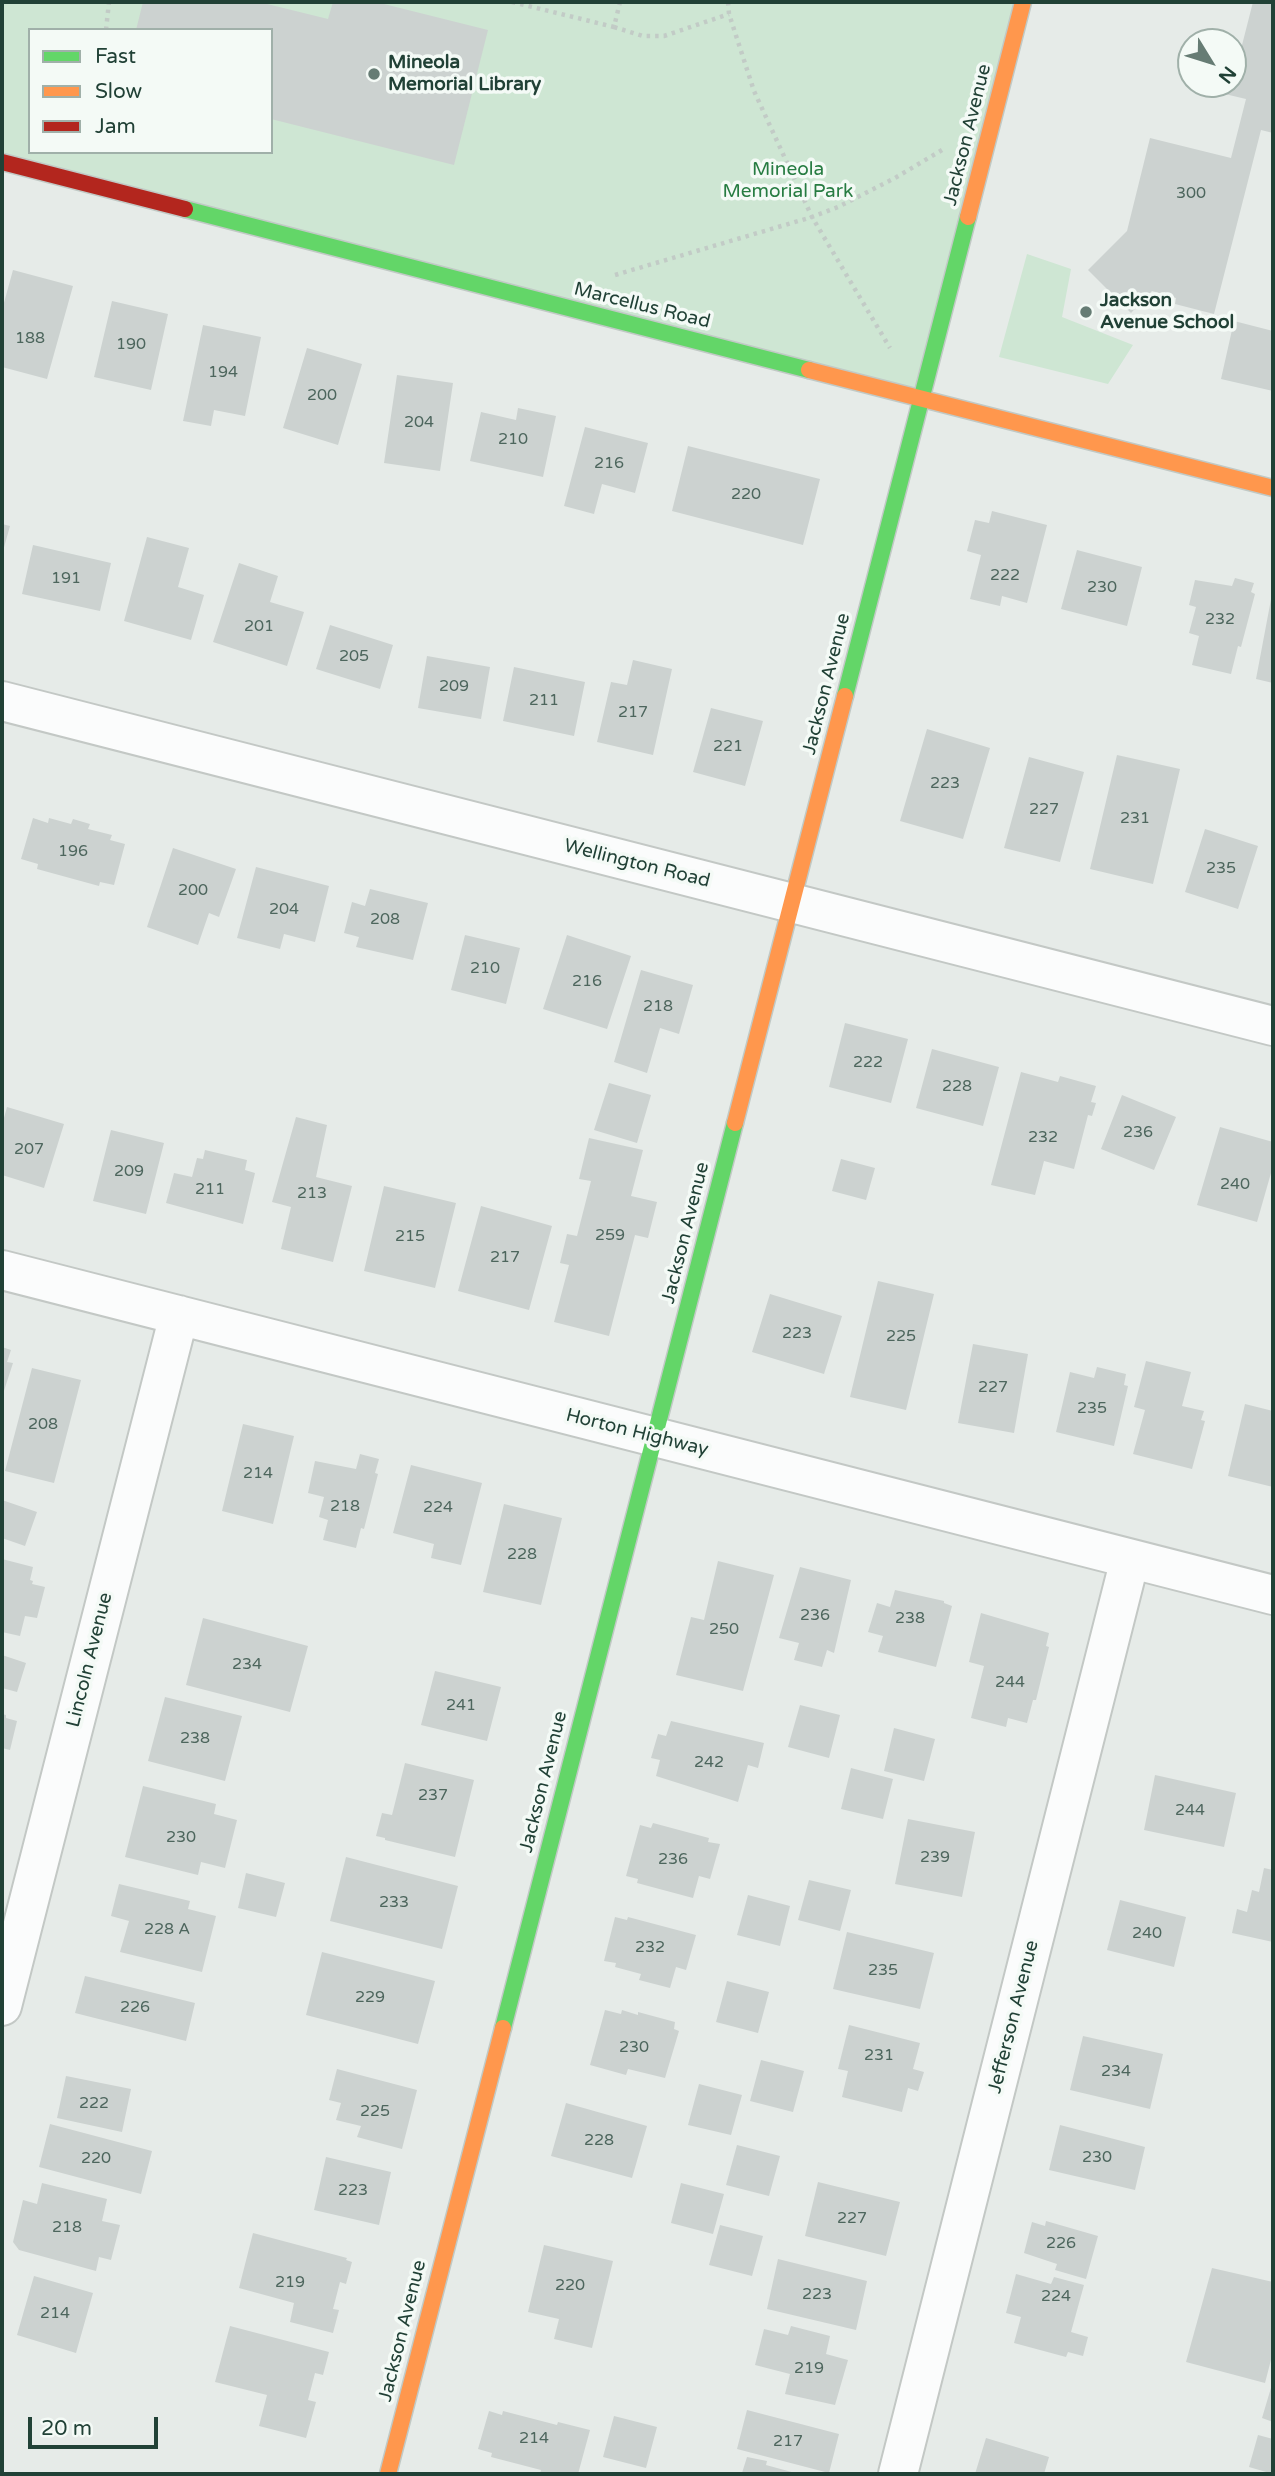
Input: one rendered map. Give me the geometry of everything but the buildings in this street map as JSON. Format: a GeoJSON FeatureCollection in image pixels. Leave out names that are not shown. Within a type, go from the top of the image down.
{"type":"FeatureCollection","features":[{"type":"Feature","properties":{"kind":"street","name":"Jackson Avenue"},"geometry":{"type":"LineString","coordinates":[[388,2474],[1023,2]]}},
{"type":"Feature","properties":{"kind":"street","name":"Marcellus Road"},"geometry":{"type":"LineString","coordinates":[[2,162],[1273,488]]}},
{"type":"Feature","properties":{"kind":"street","name":"Wellington Road"},"geometry":{"type":"LineString","coordinates":[[2,701],[1273,1026]]}},
{"type":"Feature","properties":{"kind":"street","name":"Horton Highway"},"geometry":{"type":"LineString","coordinates":[[2,1270],[1273,1595]]}},
{"type":"Feature","properties":{"kind":"street","name":"Lincoln Avenue"},"geometry":{"type":"LineString","coordinates":[[2,2006],[179,1315]]}},
{"type":"Feature","properties":{"kind":"street","name":"Jefferson Avenue"},"geometry":{"type":"LineString","coordinates":[[898,2474],[1130,1559]]}},
{"type":"Feature","properties":{"kind":"path"},"geometry":{"type":"LineString","coordinates":[[106,28],[108,2]]}},
{"type":"Feature","properties":{"kind":"path"},"geometry":{"type":"LineString","coordinates":[[512,2],[643,36],[664,36],[729,14]]}},
{"type":"Feature","properties":{"kind":"path"},"geometry":{"type":"LineString","coordinates":[[614,27],[620,2]]}},
{"type":"Feature","properties":{"kind":"path"},"geometry":{"type":"LineString","coordinates":[[728,2],[729,14],[754,91],[812,217],[921,399]]}},
{"type":"Feature","properties":{"kind":"path"},"geometry":{"type":"LineString","coordinates":[[602,279],[838,207],[895,178],[993,118]]}},
{"type":"Feature","properties":{"kind":"green space","name":"Mineola Memorial Park"},"geometry":{"type":"Polygon","coordinates":[[[2,2],[1023,2],[921,399],[2,162],[2,2]]]}},
{"type":"Feature","properties":{"kind":"green space"},"geometry":{"type":"Polygon","coordinates":[[[1027,254],[1071,269],[1062,317],[1133,345],[1108,384],[999,357],[1027,254]]]}},
{"type":"Feature","properties":{"kind":"traffic: fast"},"geometry":{"type":"LineString","coordinates":[[185,209],[809,370]]}},
{"type":"Feature","properties":{"kind":"traffic: fast"},"geometry":{"type":"LineString","coordinates":[[845,696],[968,217]]}},
{"type":"Feature","properties":{"kind":"traffic: fast"},"geometry":{"type":"LineString","coordinates":[[503,2028],[735,1123]]}},
{"type":"Feature","properties":{"kind":"traffic: slow"},"geometry":{"type":"LineString","coordinates":[[968,217],[1023,2]]}},
{"type":"Feature","properties":{"kind":"traffic: slow"},"geometry":{"type":"LineString","coordinates":[[809,370],[1273,488]]}},
{"type":"Feature","properties":{"kind":"traffic: slow"},"geometry":{"type":"LineString","coordinates":[[735,1123],[845,696]]}},
{"type":"Feature","properties":{"kind":"traffic: slow"},"geometry":{"type":"LineString","coordinates":[[388,2474],[503,2028]]}},
{"type":"Feature","properties":{"kind":"traffic: jam"},"geometry":{"type":"LineString","coordinates":[[2,162],[185,209]]}},
{"type":"Feature","properties":{"kind":"place","name":"Mineola Memorial Library"},"geometry":{"type":"Point","coordinates":[374,74]}},
{"type":"Feature","properties":{"kind":"place","name":"Jackson Avenue School"},"geometry":{"type":"Point","coordinates":[1086,312]}}]}
